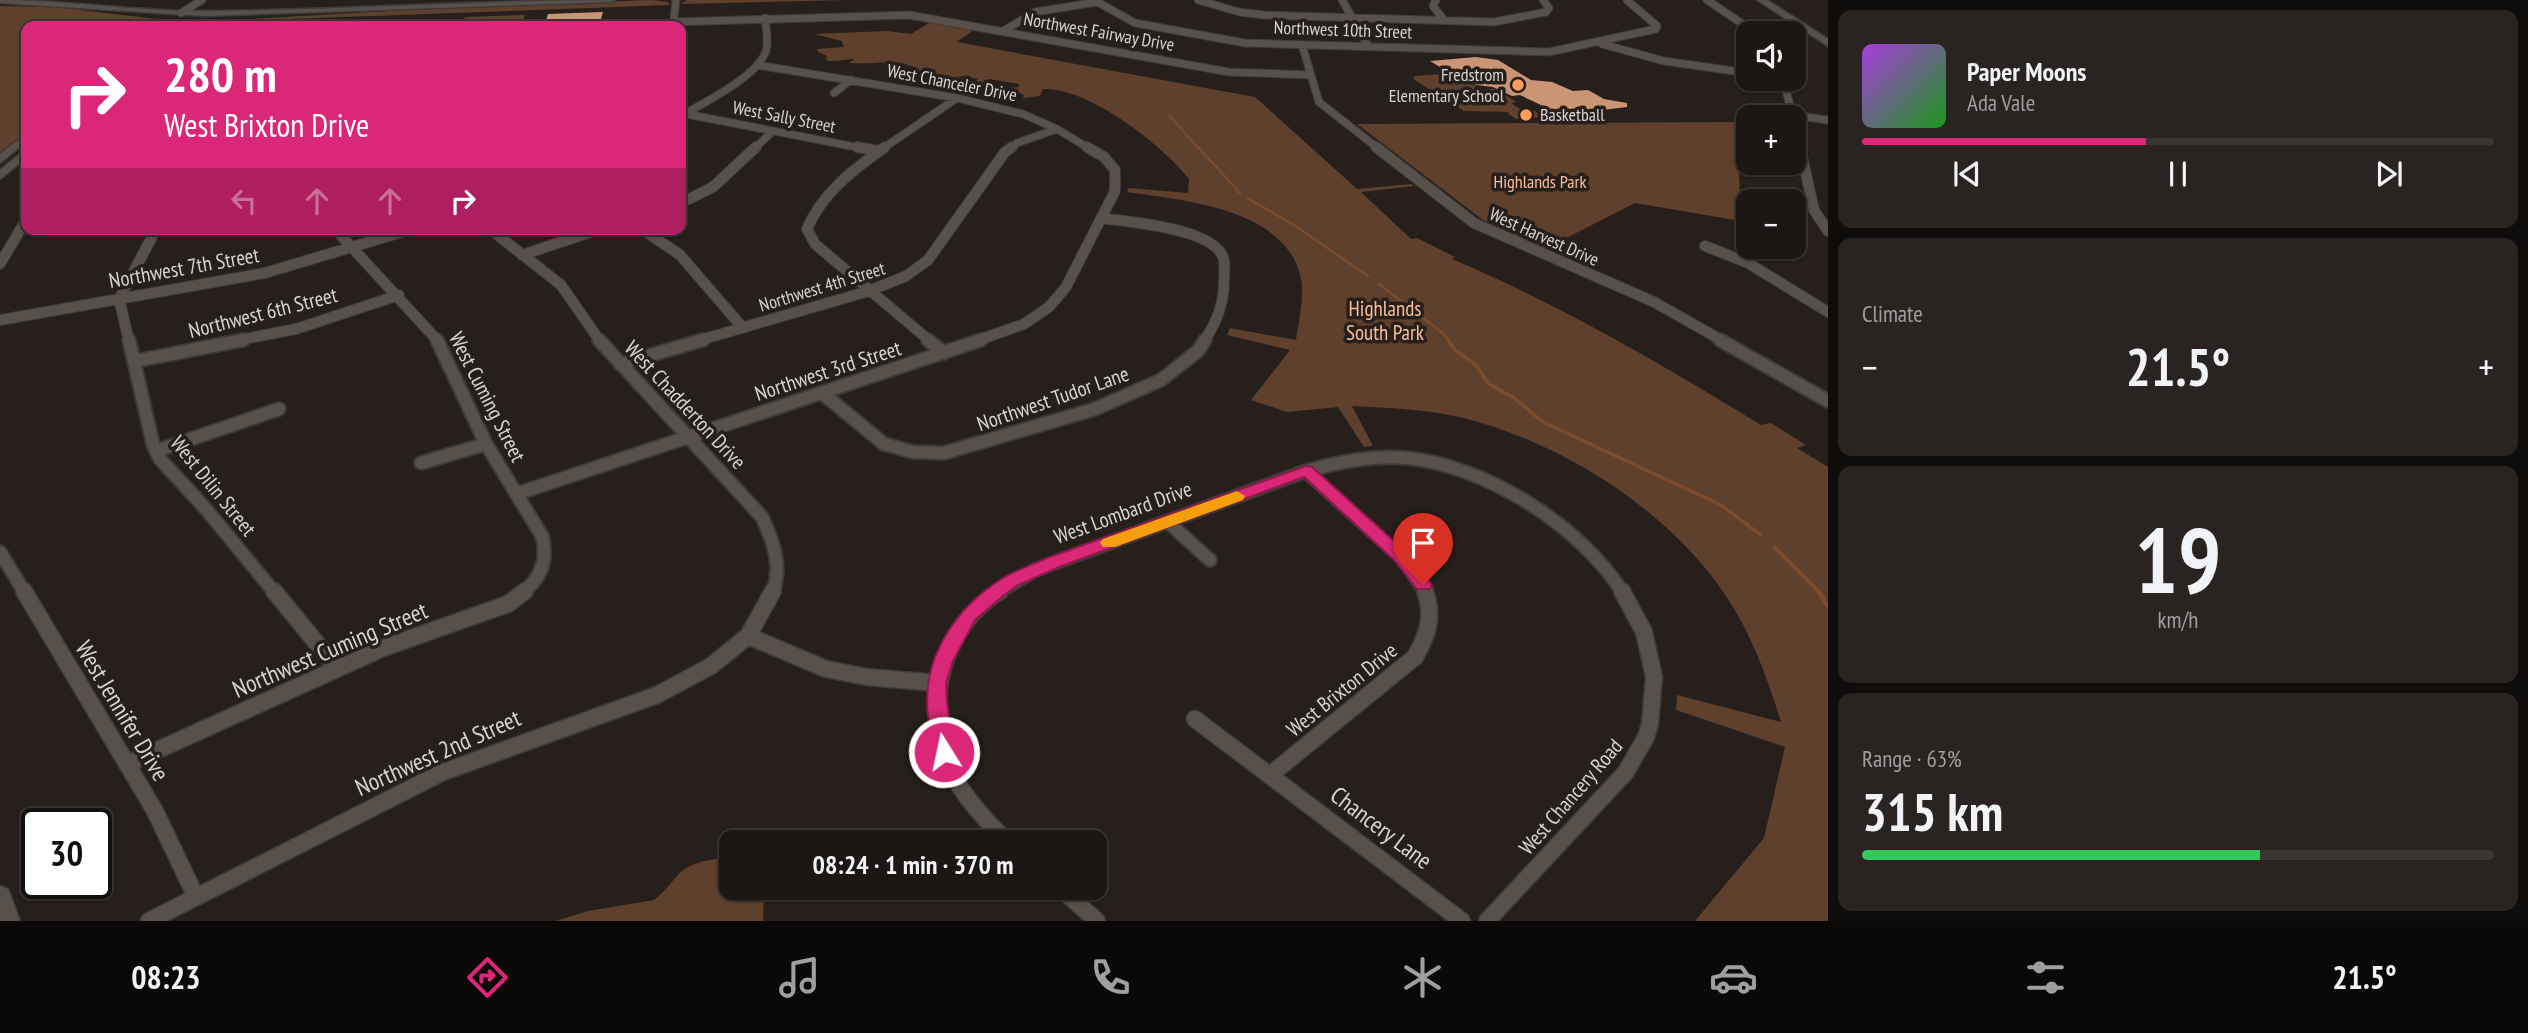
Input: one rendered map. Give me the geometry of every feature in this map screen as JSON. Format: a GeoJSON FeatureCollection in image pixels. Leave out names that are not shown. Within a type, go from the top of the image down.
{"type":"FeatureCollection","features":[{"type":"Feature","properties":{"kind":"main road"},"geometry":{"type":"LineString","coordinates":[[0,3],[60,5],[175,18],[612,0]]}},
{"type":"Feature","properties":{"kind":"main road"},"geometry":{"type":"LineString","coordinates":[[1760,0],[1828,43]]}},
{"type":"Feature","properties":{"kind":"main road"},"geometry":{"type":"LineString","coordinates":[[1774,0],[1828,34]]}},
{"type":"Feature","properties":{"kind":"main road"},"geometry":{"type":"LineString","coordinates":[[0,3],[68,1],[175,18]]}},
{"type":"Feature","properties":{"kind":"main road"},"geometry":{"type":"LineString","coordinates":[[166,21],[175,18]]}},
{"type":"Feature","properties":{"kind":"main road"},"geometry":{"type":"LineString","coordinates":[[0,160],[21,141]]}},
{"type":"Feature","properties":{"kind":"main road"},"geometry":{"type":"LineString","coordinates":[[0,176],[21,157]]}},
{"type":"Feature","properties":{"kind":"main road"},"geometry":{"type":"LineString","coordinates":[[0,896],[8,921]]}},
{"type":"Feature","properties":{"kind":"street"},"geometry":{"type":"LineString","coordinates":[[175,18],[202,0]]}},
{"type":"Feature","properties":{"kind":"street"},"geometry":{"type":"LineString","coordinates":[[673,21],[676,0]]}},
{"type":"Feature","properties":{"kind":"street"},"geometry":{"type":"LineString","coordinates":[[1198,0],[1255,15],[1502,21],[1548,10],[1548,5],[1543,0]]}},
{"type":"Feature","properties":{"kind":"street"},"geometry":{"type":"LineString","coordinates":[[1342,0],[1368,47]]}},
{"type":"Feature","properties":{"kind":"street"},"geometry":{"type":"LineString","coordinates":[[1436,0],[1433,6],[1444,20]]}},
{"type":"Feature","properties":{"kind":"street","name":"Northwest 10th Street"},"geometry":{"type":"LineString","coordinates":[[1096,1],[1127,20],[1143,25],[1238,42],[1549,52],[1656,29],[1653,19],[1628,0]]}},
{"type":"Feature","properties":{"kind":"street"},"geometry":{"type":"LineString","coordinates":[[1707,0],[1738,21]]}},
{"type":"Feature","properties":{"kind":"street"},"geometry":{"type":"LineString","coordinates":[[1003,31],[1035,12],[1096,1]]}},
{"type":"Feature","properties":{"kind":"street","name":"Northwest Fairway Drive"},"geometry":{"type":"LineString","coordinates":[[686,23],[898,14],[931,17],[1229,72],[1310,75]]}},
{"type":"Feature","properties":{"kind":"street"},"geometry":{"type":"LineString","coordinates":[[686,111],[757,65],[766,52],[765,18]]}},
{"type":"Feature","properties":{"kind":"street"},"geometry":{"type":"LineString","coordinates":[[1598,43],[1659,60],[1736,71]]}},
{"type":"Feature","properties":{"kind":"street","name":"West Harvest Drive"},"geometry":{"type":"LineString","coordinates":[[1302,45],[1315,98],[1475,223],[1503,238],[1654,302],[1828,401]]}},
{"type":"Feature","properties":{"kind":"street","name":"West Chanceler Drive"},"geometry":{"type":"LineString","coordinates":[[757,65],[957,98],[1008,109],[1057,129],[1097,151],[1115,170],[1116,187],[1101,218]]}},
{"type":"Feature","properties":{"kind":"street"},"geometry":{"type":"LineString","coordinates":[[834,93],[852,80]]}},
{"type":"Feature","properties":{"kind":"street"},"geometry":{"type":"LineString","coordinates":[[944,353],[815,244],[807,229],[812,216],[852,171],[957,98]]}},
{"type":"Feature","properties":{"kind":"street","name":"West Sally Street"},"geometry":{"type":"LineString","coordinates":[[686,115],[879,151]]}},
{"type":"Feature","properties":{"kind":"street"},"geometry":{"type":"LineString","coordinates":[[1806,119],[1828,120]]}},
{"type":"Feature","properties":{"kind":"street","name":"Northwest 4th Street"},"geometry":{"type":"LineString","coordinates":[[620,364],[869,290],[906,276],[928,260],[1005,152],[1017,144],[1057,129]]}},
{"type":"Feature","properties":{"kind":"street"},"geometry":{"type":"LineString","coordinates":[[686,200],[713,187],[773,131]]}},
{"type":"Feature","properties":{"kind":"street"},"geometry":{"type":"LineString","coordinates":[[1806,175],[1814,210],[1828,231]]}},
{"type":"Feature","properties":{"kind":"street","name":"Northwest 3rd Street"},"geometry":{"type":"LineString","coordinates":[[516,494],[1006,333],[1049,307],[1066,287],[1101,218]]}},
{"type":"Feature","properties":{"kind":"street","name":"Northwest Tudor Lane"},"geometry":{"type":"LineString","coordinates":[[822,393],[884,444],[913,452],[944,453],[1095,409],[1161,380],[1198,351],[1215,325],[1224,298],[1224,258],[1216,247],[1197,236],[1168,228],[1101,218]]}},
{"type":"Feature","properties":{"kind":"street"},"geometry":{"type":"LineString","coordinates":[[0,264],[21,226]]}},
{"type":"Feature","properties":{"kind":"street","name":"West Cuming Street"},"geometry":{"type":"LineString","coordinates":[[341,235],[437,339],[486,444],[542,536],[546,551],[542,568]]}},
{"type":"Feature","properties":{"kind":"street","name":"Northwest 7th Street"},"geometry":{"type":"LineString","coordinates":[[0,320],[253,276],[393,235]]}},
{"type":"Feature","properties":{"kind":"street","name":"West Chadderton Drive"},"geometry":{"type":"LineString","coordinates":[[497,235],[561,285],[604,347],[762,517],[776,549],[776,582],[770,601],[748,636]]}},
{"type":"Feature","properties":{"kind":"street"},"geometry":{"type":"LineString","coordinates":[[522,255],[582,235]]}},
{"type":"Feature","properties":{"kind":"street"},"geometry":{"type":"LineString","coordinates":[[651,235],[680,255],[743,328]]}},
{"type":"Feature","properties":{"kind":"street"},"geometry":{"type":"LineString","coordinates":[[119,299],[152,237]]}},
{"type":"Feature","properties":{"kind":"street"},"geometry":{"type":"LineString","coordinates":[[1706,246],[1748,263],[1828,312]]}},
{"type":"Feature","properties":{"kind":"street","name":"Northwest 6th Street"},"geometry":{"type":"LineString","coordinates":[[135,361],[296,329],[398,296]]}},
{"type":"Feature","properties":{"kind":"street","name":"West Dilin Street"},"geometry":{"type":"LineString","coordinates":[[119,299],[156,451],[337,668]]}},
{"type":"Feature","properties":{"kind":"street"},"geometry":{"type":"LineString","coordinates":[[156,451],[279,409]]}},
{"type":"Feature","properties":{"kind":"street"},"geometry":{"type":"LineString","coordinates":[[421,463],[486,444]]}},
{"type":"Feature","properties":{"kind":"street","name":"West Chancery Road"},"geometry":{"type":"LineString","coordinates":[[1306,471],[1349,459],[1391,457],[1439,464],[1496,483],[1530,502],[1589,552],[1622,593],[1642,630],[1651,662],[1654,704],[1650,725],[1641,748],[1626,772],[1487,921]]}},
{"type":"Feature","properties":{"kind":"street","name":"West Lombard Drive"},"geometry":{"type":"LineString","coordinates":[[994,830],[968,801],[954,776],[944,752],[939,727],[937,683],[958,631],[981,603],[1004,586],[1053,562],[1306,471]]}},
{"type":"Feature","properties":{"kind":"street","name":"West Brixton Drive"},"geometry":{"type":"LineString","coordinates":[[1270,775],[1415,657],[1430,630],[1429,600],[1413,570],[1306,471]]}},
{"type":"Feature","properties":{"kind":"street"},"geometry":{"type":"LineString","coordinates":[[1168,522],[1210,560]]}},
{"type":"Feature","properties":{"kind":"street","name":"West Jennifer Drive"},"geometry":{"type":"LineString","coordinates":[[0,552],[155,811],[196,897]]}},
{"type":"Feature","properties":{"kind":"street","name":"Northwest Cuming Street"},"geometry":{"type":"LineString","coordinates":[[127,764],[337,668],[423,633],[508,604],[529,588],[542,568]]}},
{"type":"Feature","properties":{"kind":"street"},"geometry":{"type":"LineString","coordinates":[[748,636],[825,669],[867,677],[937,683]]}},
{"type":"Feature","properties":{"kind":"street","name":"Northwest 2nd Street"},"geometry":{"type":"LineString","coordinates":[[149,921],[443,772],[677,686],[711,666],[748,636]]}},
{"type":"Feature","properties":{"kind":"street","name":"Chancery Lane"},"geometry":{"type":"LineString","coordinates":[[1195,719],[1462,921]]}},
{"type":"Feature","properties":{"kind":"street"},"geometry":{"type":"LineString","coordinates":[[1074,900],[1097,921]]}},
{"type":"Feature","properties":{"kind":"green space"},"geometry":{"type":"Polygon","coordinates":[[[652,0],[668,2],[670,5],[215,21],[458,7],[652,0]]]}},
{"type":"Feature","properties":{"kind":"green space"},"geometry":{"type":"Polygon","coordinates":[[[687,0],[850,0],[681,4],[687,0]]]}},
{"type":"Feature","properties":{"kind":"green space"},"geometry":{"type":"Polygon","coordinates":[[[0,6],[55,7],[157,19],[21,21],[21,137],[0,156],[0,6]]]}},
{"type":"Feature","properties":{"kind":"green space"},"geometry":{"type":"Polygon","coordinates":[[[525,15],[522,21],[463,21],[465,17],[525,15]]]}},
{"type":"Feature","properties":{"kind":"green space","name":"Highlands South Park"},"geometry":{"type":"Polygon","coordinates":[[[932,21],[975,29],[957,42],[1255,97],[1357,189],[1411,184],[1414,186],[1361,192],[1411,239],[1417,238],[1455,257],[1452,259],[1571,316],[1761,425],[1771,423],[1806,445],[1797,448],[1828,467],[1828,921],[1695,921],[1764,838],[1785,747],[1676,710],[1677,695],[1781,722],[1744,626],[1726,596],[1675,535],[1644,508],[1574,462],[1500,429],[1435,413],[1352,406],[1373,446],[1364,447],[1338,407],[1287,412],[1251,400],[1290,350],[1227,335],[1230,328],[1296,340],[1302,287],[1299,271],[1288,250],[1271,233],[1250,220],[1226,211],[1127,192],[1129,188],[1188,193],[1189,179],[1143,135],[1102,107],[1081,97],[1043,89],[1040,96],[1023,98],[1024,95],[1009,88],[1019,87],[1019,84],[989,79],[969,96],[961,94],[978,79],[959,76],[961,82],[954,84],[945,81],[949,75],[923,78],[915,75],[918,69],[902,64],[849,63],[854,59],[826,60],[827,56],[817,49],[844,47],[842,41],[814,34],[887,31],[911,34],[932,21]]]}},
{"type":"Feature","properties":{"kind":"green space"},"geometry":{"type":"Polygon","coordinates":[[[1454,73],[1482,90],[1496,89],[1516,102],[1511,103],[1524,112],[1535,111],[1544,117],[1516,119],[1507,113],[1510,112],[1464,111],[1413,79],[1415,76],[1454,73]]]}},
{"type":"Feature","properties":{"kind":"green space","name":"Highlands Park"},"geometry":{"type":"Polygon","coordinates":[[[1736,122],[1736,175],[1739,175],[1740,189],[1736,189],[1736,220],[1635,203],[1545,249],[1483,220],[1357,124],[1736,122]]]}},
{"type":"Feature","properties":{"kind":"green space"},"geometry":{"type":"Polygon","coordinates":[[[719,859],[719,900],[764,900],[763,921],[556,921],[588,911],[654,900],[685,869],[719,859]]]}},
{"type":"Feature","properties":{"kind":"building"},"geometry":{"type":"Polygon","coordinates":[[[603,12],[600,21],[546,21],[548,14],[603,12]]]}},
{"type":"Feature","properties":{"kind":"building","name":"Fredstrom Elementary School"},"geometry":{"type":"Polygon","coordinates":[[[1476,57],[1498,60],[1531,80],[1552,82],[1573,91],[1588,90],[1604,99],[1627,103],[1627,107],[1562,115],[1520,95],[1512,96],[1493,87],[1476,85],[1453,70],[1445,70],[1430,61],[1476,57]]]}},
{"type":"Feature","properties":{"kind":"waterway"},"geometry":{"type":"LineString","coordinates":[[1169,115],[1199,149]]}},
{"type":"Feature","properties":{"kind":"waterway"},"geometry":{"type":"LineString","coordinates":[[1198,147],[1240,193]]}},
{"type":"Feature","properties":{"kind":"waterway"},"geometry":{"type":"LineString","coordinates":[[1247,198],[1291,223],[1368,276]]}},
{"type":"Feature","properties":{"kind":"waterway"},"geometry":{"type":"LineString","coordinates":[[1379,284],[1444,334],[1449,341]]}},
{"type":"Feature","properties":{"kind":"waterway"},"geometry":{"type":"LineString","coordinates":[[1448,340],[1455,350],[1475,364],[1489,384],[1514,398],[1543,422],[1721,505],[1761,535]]}},
{"type":"Feature","properties":{"kind":"waterway"},"geometry":{"type":"LineString","coordinates":[[1774,547],[1818,591]]}},
{"type":"Feature","properties":{"kind":"waterway"},"geometry":{"type":"LineString","coordinates":[[1818,591],[1828,607]]}},
{"type":"Feature","properties":{"kind":"slow traffic"},"geometry":{"type":"LineString","coordinates":[[1109,543],[1237,496]]}},
{"type":"Feature","properties":{"kind":"place","name":"Fredstrom Elementary School"},"geometry":{"type":"Point","coordinates":[1518,85]}},
{"type":"Feature","properties":{"kind":"place","name":"Basketball"},"geometry":{"type":"Point","coordinates":[1526,115]}},
{"type":"Feature","properties":{"kind":"route"},"geometry":{"type":"LineString","coordinates":[[944,752],[939,727],[937,683],[951,643],[981,603],[1012,581],[1053,562],[1306,471],[1400,556],[1423,585]]}}]}
